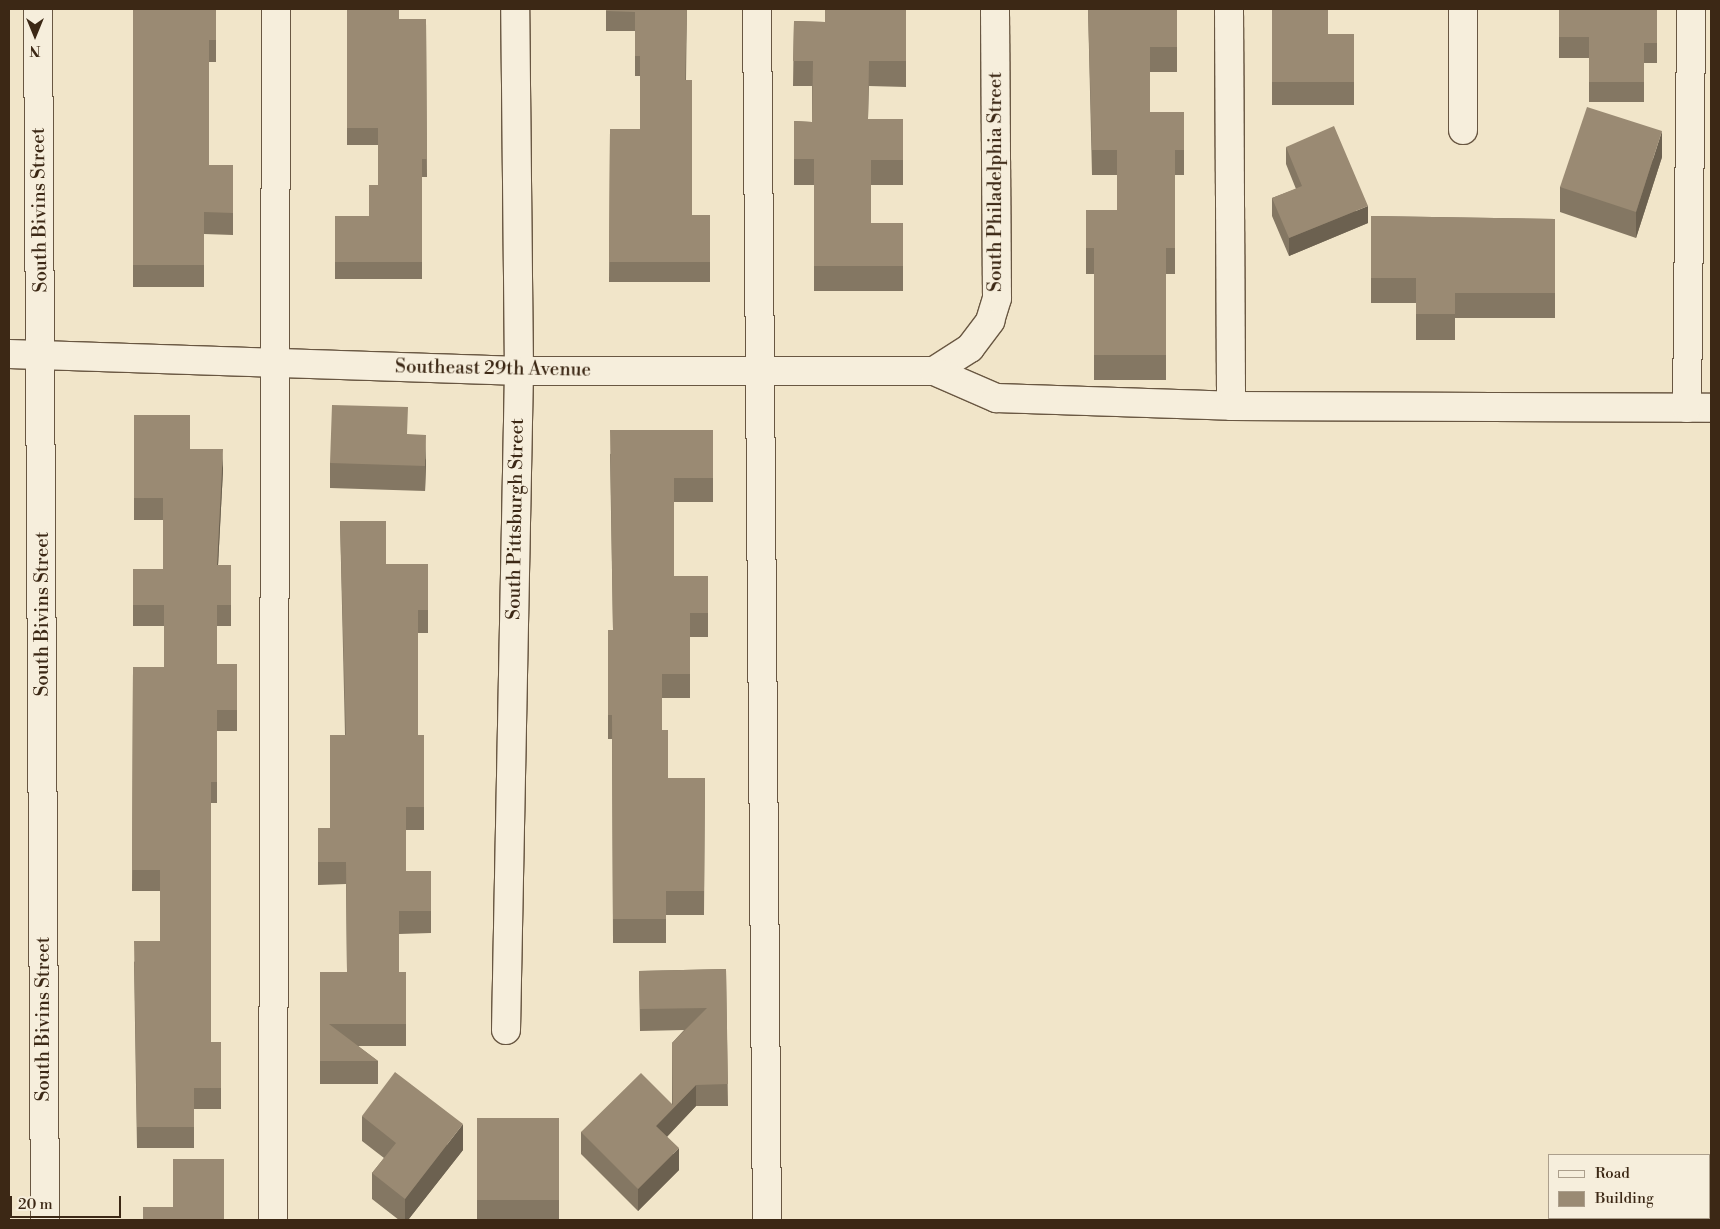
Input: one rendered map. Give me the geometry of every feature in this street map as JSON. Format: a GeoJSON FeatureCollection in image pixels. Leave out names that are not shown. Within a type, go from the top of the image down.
{"type":"FeatureCollection","features":[{"type":"Feature","properties":{"kind":"street","name":"South Bivins Street"},"geometry":{"type":"LineString","coordinates":[[38,9],[42,354],[45,1220]]}},
{"type":"Feature","properties":{"kind":"street"},"geometry":{"type":"LineString","coordinates":[[273,1220],[277,362],[276,9]]}},
{"type":"Feature","properties":{"kind":"street","name":"South Pittsburgh Street"},"geometry":{"type":"LineString","coordinates":[[506,1030],[519,371],[515,9]]}},
{"type":"Feature","properties":{"kind":"street"},"geometry":{"type":"LineString","coordinates":[[757,9],[758,370],[767,1220]]}},
{"type":"Feature","properties":{"kind":"street","name":"South Philadelphia Street"},"geometry":{"type":"LineString","coordinates":[[934,370],[970,348],[990,321],[997,298],[995,9]]}},
{"type":"Feature","properties":{"kind":"street"},"geometry":{"type":"LineString","coordinates":[[1229,9],[1231,406]]}},
{"type":"Feature","properties":{"kind":"street"},"geometry":{"type":"LineString","coordinates":[[1463,9],[1463,130]]}},
{"type":"Feature","properties":{"kind":"street"},"geometry":{"type":"LineString","coordinates":[[934,370],[996,398],[1231,406],[1699,408],[1691,9]]}},
{"type":"Feature","properties":{"kind":"street","name":"Southeast 29th Avenue"},"geometry":{"type":"LineString","coordinates":[[9,354],[519,371],[934,370]]}},
{"type":"Feature","properties":{"kind":"building"},"geometry":{"type":"Polygon","coordinates":[[[133,9],[216,9],[216,40],[209,40],[209,165],[233,165],[233,213],[204,212],[204,265],[133,265],[133,9]]]}},
{"type":"Feature","properties":{"kind":"building"},"geometry":{"type":"Polygon","coordinates":[[[347,9],[399,9],[399,19],[426,19],[427,159],[422,159],[422,262],[335,262],[335,216],[369,216],[369,185],[378,185],[378,128],[347,128],[347,9]]]}},
{"type":"Feature","properties":{"kind":"building"},"geometry":{"type":"Polygon","coordinates":[[[606,9],[687,9],[685,80],[692,80],[692,215],[710,215],[710,262],[609,262],[610,129],[640,129],[640,56],[635,56],[635,12],[606,11],[606,9]]]}},
{"type":"Feature","properties":{"kind":"building"},"geometry":{"type":"Polygon","coordinates":[[[825,9],[906,9],[906,61],[869,61],[868,119],[903,119],[903,160],[871,160],[871,223],[903,223],[903,266],[814,266],[814,159],[794,159],[794,121],[812,122],[813,61],[793,61],[794,21],[825,22],[825,9]]]}},
{"type":"Feature","properties":{"kind":"building"},"geometry":{"type":"Polygon","coordinates":[[[1088,9],[1177,9],[1177,47],[1150,47],[1150,112],[1184,112],[1184,150],[1175,150],[1175,248],[1166,248],[1166,355],[1094,355],[1094,248],[1086,248],[1086,210],[1117,210],[1117,150],[1092,150],[1088,9]]]}},
{"type":"Feature","properties":{"kind":"building"},"geometry":{"type":"Polygon","coordinates":[[[1272,9],[1328,9],[1328,34],[1354,34],[1354,82],[1272,82],[1272,9]]]}},
{"type":"Feature","properties":{"kind":"building"},"geometry":{"type":"Polygon","coordinates":[[[1559,9],[1657,9],[1657,43],[1644,43],[1644,82],[1589,82],[1589,37],[1559,37],[1559,9]]]}},
{"type":"Feature","properties":{"kind":"building"},"geometry":{"type":"Polygon","coordinates":[[[1587,107],[1662,131],[1636,212],[1560,187],[1587,107]]]}},
{"type":"Feature","properties":{"kind":"building"},"geometry":{"type":"Polygon","coordinates":[[[1334,126],[1368,206],[1289,238],[1272,198],[1302,186],[1286,147],[1334,126]]]}},
{"type":"Feature","properties":{"kind":"building"},"geometry":{"type":"Polygon","coordinates":[[[1371,216],[1555,219],[1555,293],[1455,293],[1455,314],[1416,314],[1416,278],[1371,278],[1371,216]]]}},
{"type":"Feature","properties":{"kind":"building"},"geometry":{"type":"Polygon","coordinates":[[[332,405],[408,407],[407,434],[426,435],[425,466],[330,463],[332,405]]]}},
{"type":"Feature","properties":{"kind":"building"},"geometry":{"type":"Polygon","coordinates":[[[134,415],[190,415],[190,449],[223,449],[217,565],[231,565],[231,605],[217,605],[217,664],[237,664],[237,710],[217,710],[217,782],[211,782],[211,1042],[221,1042],[221,1088],[194,1088],[194,1127],[137,1127],[134,941],[160,941],[160,870],[132,870],[133,667],[164,667],[164,605],[133,605],[133,569],[163,569],[163,498],[134,498],[134,415]]]}},
{"type":"Feature","properties":{"kind":"building"},"geometry":{"type":"Polygon","coordinates":[[[610,430],[713,430],[713,478],[674,478],[674,576],[708,576],[708,613],[690,613],[690,674],[662,674],[662,730],[668,730],[668,778],[705,778],[704,891],[666,891],[666,919],[613,919],[612,715],[608,715],[608,630],[613,630],[610,430]]]}},
{"type":"Feature","properties":{"kind":"building"},"geometry":{"type":"Polygon","coordinates":[[[340,521],[386,521],[386,564],[428,564],[428,610],[418,610],[418,735],[424,735],[424,807],[406,807],[406,871],[431,871],[431,911],[399,911],[399,972],[406,972],[406,1024],[329,1024],[378,1061],[320,1061],[320,972],[347,972],[346,862],[318,862],[318,828],[330,828],[330,735],[346,735],[340,521]]]}},
{"type":"Feature","properties":{"kind":"building"},"geometry":{"type":"Polygon","coordinates":[[[726,969],[728,1084],[696,1085],[656,1126],[679,1148],[638,1189],[581,1132],[641,1073],[673,1105],[672,1043],[707,1008],[640,1009],[639,971],[726,969]]]}},
{"type":"Feature","properties":{"kind":"building"},"geometry":{"type":"Polygon","coordinates":[[[395,1072],[463,1124],[405,1199],[372,1173],[396,1143],[362,1116],[395,1072]]]}},
{"type":"Feature","properties":{"kind":"building"},"geometry":{"type":"Polygon","coordinates":[[[477,1118],[559,1118],[559,1200],[477,1200],[477,1118]]]}},
{"type":"Feature","properties":{"kind":"building"},"geometry":{"type":"Polygon","coordinates":[[[173,1159],[224,1159],[224,1220],[143,1220],[143,1207],[173,1207],[173,1159]]]}}]}
